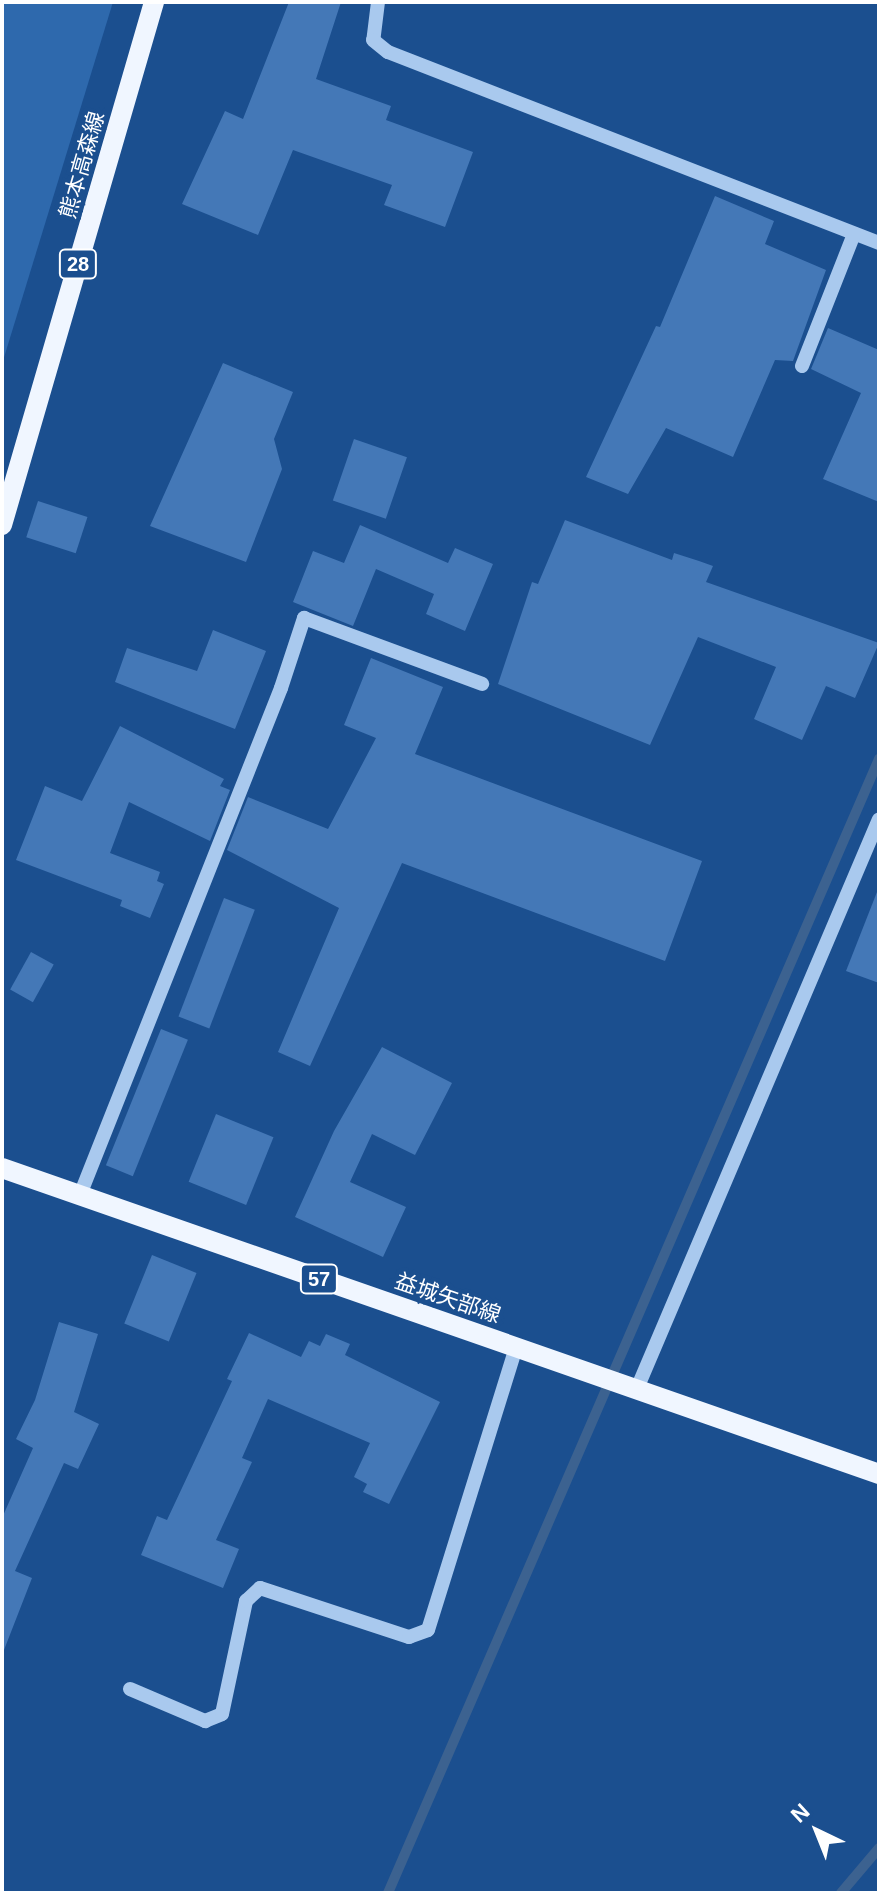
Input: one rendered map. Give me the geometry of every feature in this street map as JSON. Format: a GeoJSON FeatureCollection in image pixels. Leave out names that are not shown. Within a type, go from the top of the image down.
{"type":"FeatureCollection","features":[{"type":"Feature","properties":{"kind":"main road","name":"熊本高森線"},"geometry":{"type":"LineString","coordinates":[[2,525],[154,2]]}},
{"type":"Feature","properties":{"kind":"main road","name":"益城矢部線"},"geometry":{"type":"LineString","coordinates":[[2,1168],[879,1474]]}},
{"type":"Feature","properties":{"kind":"street"},"geometry":{"type":"LineString","coordinates":[[378,2],[373,40],[388,52],[879,243]]}},
{"type":"Feature","properties":{"kind":"street"},"geometry":{"type":"LineString","coordinates":[[802,366],[854,234]]}},
{"type":"Feature","properties":{"kind":"street"},"geometry":{"type":"LineString","coordinates":[[80,1195],[281,688],[304,618],[482,684]]}},
{"type":"Feature","properties":{"kind":"street"},"geometry":{"type":"LineString","coordinates":[[636,1391],[879,819]]}},
{"type":"Feature","properties":{"kind":"street"},"geometry":{"type":"LineString","coordinates":[[130,1689],[205,1721],[222,1714],[246,1601],[260,1588],[409,1637],[428,1630],[516,1347]]}},
{"type":"Feature","properties":{"kind":"shaded area"},"geometry":{"type":"Polygon","coordinates":[[[2,2],[113,2],[2,364],[2,2]]]}},
{"type":"Feature","properties":{"kind":"building"},"geometry":{"type":"Polygon","coordinates":[[[289,2],[341,2],[316,79],[391,106],[386,120],[473,152],[445,227],[384,205],[392,185],[293,150],[258,235],[182,204],[225,111],[243,119],[289,2]]]}},
{"type":"Feature","properties":{"kind":"building"},"geometry":{"type":"Polygon","coordinates":[[[715,196],[774,221],[765,244],[826,270],[793,361],[775,360],[733,457],[666,428],[628,494],[586,477],[656,326],[660,327],[715,196]]]}},
{"type":"Feature","properties":{"kind":"building"},"geometry":{"type":"Polygon","coordinates":[[[828,328],[879,350],[879,502],[823,479],[861,393],[811,369],[828,328]]]}},
{"type":"Feature","properties":{"kind":"building"},"geometry":{"type":"Polygon","coordinates":[[[223,363],[293,392],[274,439],[282,469],[246,562],[150,526],[223,363]]]}},
{"type":"Feature","properties":{"kind":"building"},"geometry":{"type":"Polygon","coordinates":[[[354,439],[407,457],[386,519],[333,500],[354,439]]]}},
{"type":"Feature","properties":{"kind":"building"},"geometry":{"type":"Polygon","coordinates":[[[38,501],[87,517],[76,553],[26,537],[38,501]]]}},
{"type":"Feature","properties":{"kind":"building"},"geometry":{"type":"Polygon","coordinates":[[[565,520],[672,560],[674,553],[713,566],[706,582],[879,643],[855,698],[826,686],[802,740],[754,719],[776,667],[698,637],[650,745],[498,684],[532,582],[538,584],[565,520]]]}},
{"type":"Feature","properties":{"kind":"building"},"geometry":{"type":"Polygon","coordinates":[[[360,525],[448,563],[455,548],[493,564],[465,631],[426,614],[434,594],[376,569],[353,626],[293,602],[313,551],[344,563],[360,525]]]}},
{"type":"Feature","properties":{"kind":"building"},"geometry":{"type":"Polygon","coordinates":[[[213,630],[266,651],[235,729],[115,682],[127,648],[197,671],[213,630]]]}},
{"type":"Feature","properties":{"kind":"building"},"geometry":{"type":"Polygon","coordinates":[[[371,658],[443,687],[415,754],[702,861],[665,961],[402,863],[310,1066],[278,1052],[339,908],[227,850],[248,797],[328,829],[376,738],[344,725],[371,658]]]}},
{"type":"Feature","properties":{"kind":"building"},"geometry":{"type":"Polygon","coordinates":[[[120,726],[224,779],[220,786],[230,790],[210,841],[129,802],[110,853],[160,872],[157,881],[164,884],[150,918],[120,906],[122,900],[16,860],[45,786],[82,801],[120,726]]]}},
{"type":"Feature","properties":{"kind":"building"},"geometry":{"type":"Polygon","coordinates":[[[879,892],[879,983],[846,971],[879,892]]]}},
{"type":"Feature","properties":{"kind":"building"},"geometry":{"type":"Polygon","coordinates":[[[224,898],[255,910],[209,1028],[178,1017],[224,898]]]}},
{"type":"Feature","properties":{"kind":"building"},"geometry":{"type":"Polygon","coordinates":[[[31,952],[54,965],[33,1002],[10,990],[31,952]]]}},
{"type":"Feature","properties":{"kind":"building"},"geometry":{"type":"Polygon","coordinates":[[[161,1029],[188,1040],[133,1176],[106,1165],[161,1029]]]}},
{"type":"Feature","properties":{"kind":"building"},"geometry":{"type":"Polygon","coordinates":[[[382,1047],[452,1083],[415,1155],[372,1134],[350,1182],[406,1207],[383,1257],[295,1217],[334,1131],[382,1047]]]}},
{"type":"Feature","properties":{"kind":"building"},"geometry":{"type":"Polygon","coordinates":[[[216,1114],[273,1137],[246,1205],[189,1182],[216,1114]]]}},
{"type":"Feature","properties":{"kind":"building"},"geometry":{"type":"Polygon","coordinates":[[[152,1255],[197,1273],[169,1342],[124,1324],[152,1255]]]}},
{"type":"Feature","properties":{"kind":"building"},"geometry":{"type":"Polygon","coordinates":[[[59,1322],[98,1334],[74,1412],[99,1424],[78,1469],[64,1463],[15,1571],[32,1578],[4,1650],[2,1518],[33,1448],[16,1439],[35,1400],[59,1322]]]}},
{"type":"Feature","properties":{"kind":"building"},"geometry":{"type":"Polygon","coordinates":[[[249,1333],[301,1357],[309,1341],[320,1346],[326,1334],[350,1344],[345,1355],[440,1402],[389,1504],[363,1492],[367,1484],[354,1477],[370,1443],[268,1399],[242,1458],[252,1462],[216,1540],[239,1549],[223,1588],[141,1555],[157,1516],[167,1520],[232,1381],[227,1379],[249,1333]]]}},
{"type":"Feature","properties":{"kind":"waterway"},"geometry":{"type":"LineString","coordinates":[[388,1893],[879,759]]}},
{"type":"Feature","properties":{"kind":"waterway"},"geometry":{"type":"LineString","coordinates":[[841,1893],[879,1848]]}}]}
